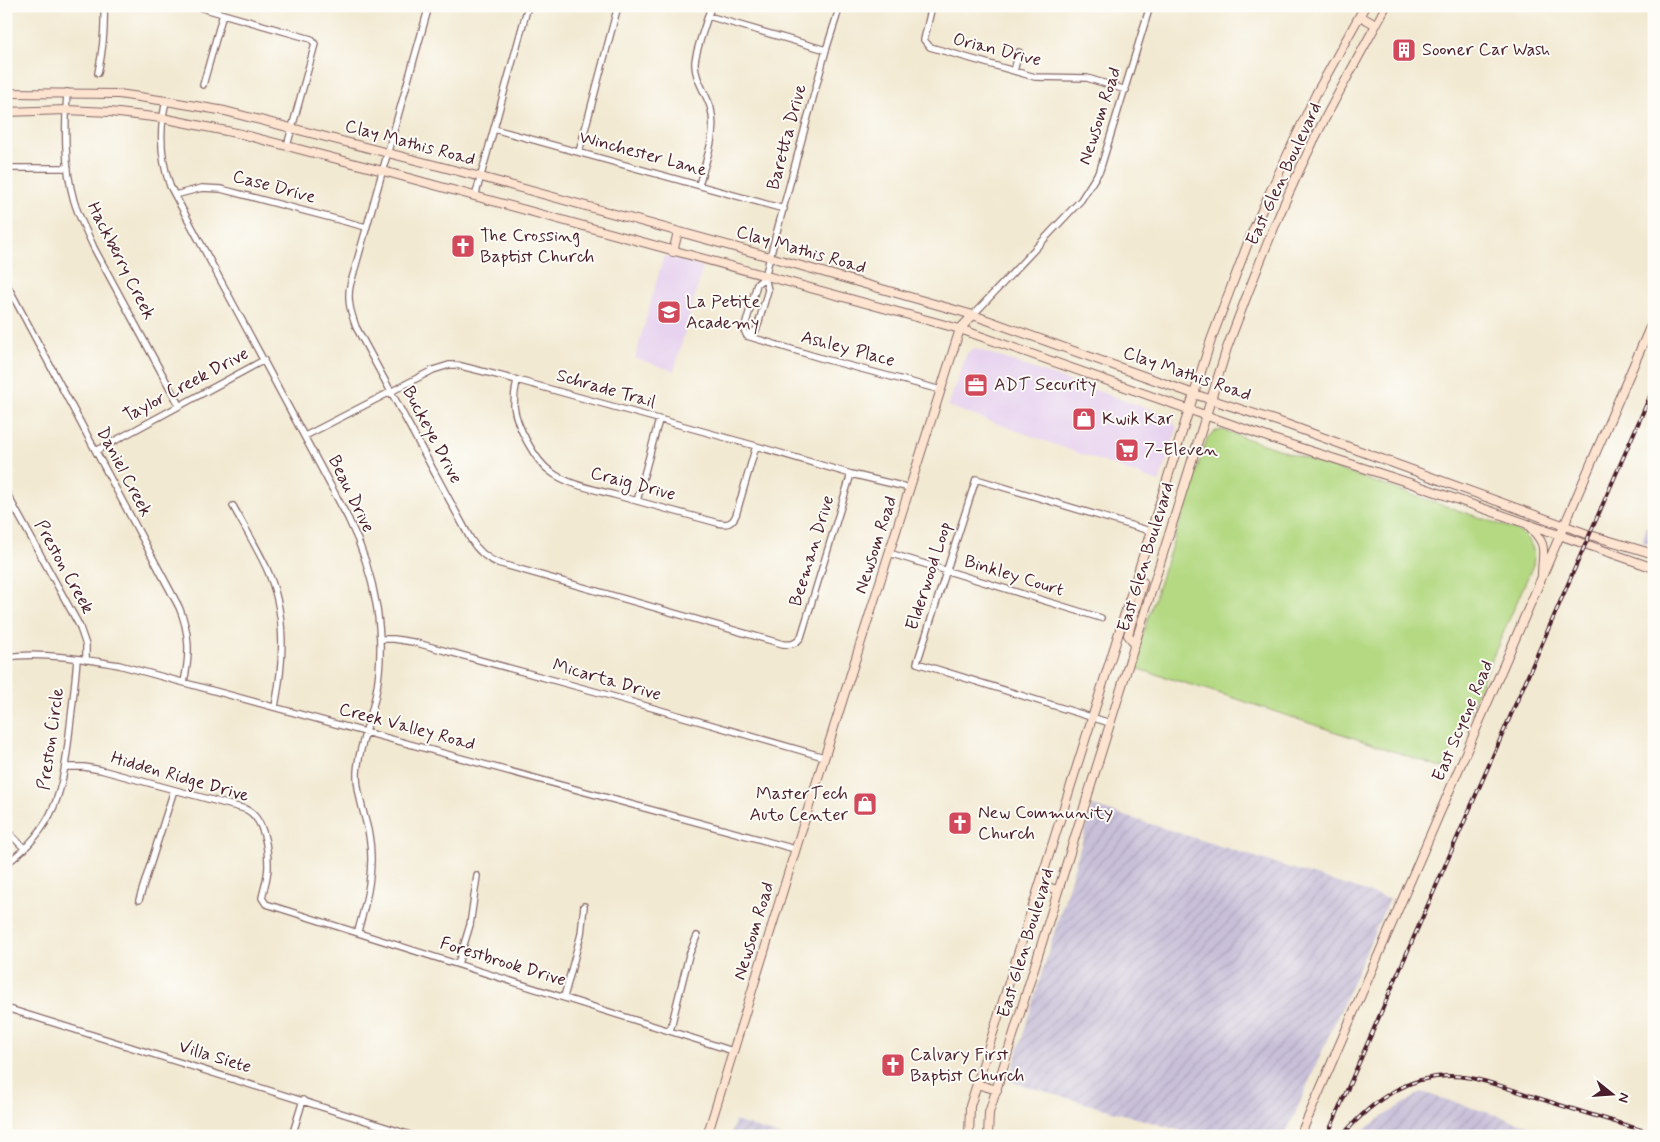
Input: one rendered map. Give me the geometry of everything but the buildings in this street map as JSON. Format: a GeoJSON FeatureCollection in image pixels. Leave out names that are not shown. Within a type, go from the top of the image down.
{"type":"FeatureCollection","features":[{"type":"Feature","properties":{"kind":"main road","name":"East Glen Boulevard"},"geometry":{"type":"LineString","coordinates":[[969,1136],[969,1115],[977,1084],[1150,531],[1225,301],[1251,235],[1316,94],[1365,6]]}},
{"type":"Feature","properties":{"kind":"main road","name":"East Glen Boulevard"},"geometry":{"type":"LineString","coordinates":[[988,1136],[989,1113],[996,1090],[1211,399],[1240,312],[1286,200],[1315,137],[1386,6]]}},
{"type":"Feature","properties":{"kind":"main road"},"geometry":{"type":"LineString","coordinates":[[1360,16],[1376,25]]}},
{"type":"Feature","properties":{"kind":"main road","name":"Clay Mathis Road"},"geometry":{"type":"LineString","coordinates":[[6,93],[67,92],[119,94],[166,100],[225,111],[481,177],[770,257],[973,315],[1194,394],[1286,424],[1565,526],[1654,554]]}},
{"type":"Feature","properties":{"kind":"main road","name":"Clay Mathis Road"},"geometry":{"type":"LineString","coordinates":[[6,112],[66,110],[162,118],[241,134],[960,329],[1273,439],[1410,483],[1654,568]]}},
{"type":"Feature","properties":{"kind":"main road"},"geometry":{"type":"LineString","coordinates":[[673,252],[678,232]]}},
{"type":"Feature","properties":{"kind":"main road","name":"Newsom Road"},"geometry":{"type":"LineString","coordinates":[[707,1136],[795,849],[960,329],[973,315]]}},
{"type":"Feature","properties":{"kind":"main road","name":"East Scyene Road"},"geometry":{"type":"LineString","coordinates":[[1300,1136],[1654,318]]}},
{"type":"Feature","properties":{"kind":"main road"},"geometry":{"type":"LineString","coordinates":[[1528,525],[1542,539],[1544,547],[1541,581]]}},
{"type":"Feature","properties":{"kind":"main road"},"geometry":{"type":"LineString","coordinates":[[1135,580],[1143,582],[1128,635],[1135,644]]}},
{"type":"Feature","properties":{"kind":"main road"},"geometry":{"type":"LineString","coordinates":[[1040,885],[1058,890]]}},
{"type":"Feature","properties":{"kind":"main road"},"geometry":{"type":"LineString","coordinates":[[977,1084],[996,1090]]}},
{"type":"Feature","properties":{"kind":"street"},"geometry":{"type":"LineString","coordinates":[[98,73],[103,52],[105,30],[104,6]]}},
{"type":"Feature","properties":{"kind":"street"},"geometry":{"type":"LineString","coordinates":[[195,6],[311,39],[315,44],[287,146]]}},
{"type":"Feature","properties":{"kind":"street","name":"Buckeye Drive"},"geometry":{"type":"LineString","coordinates":[[429,6],[350,286],[350,308],[356,327],[470,538],[479,551],[491,560],[783,644],[793,644],[801,637]]}},
{"type":"Feature","properties":{"kind":"street"},"geometry":{"type":"LineString","coordinates":[[475,197],[528,6]]}},
{"type":"Feature","properties":{"kind":"street"},"geometry":{"type":"LineString","coordinates":[[579,152],[618,6]]}},
{"type":"Feature","properties":{"kind":"street"},"geometry":{"type":"LineString","coordinates":[[699,184],[712,136],[713,120],[696,74],[695,62],[710,6]]}},
{"type":"Feature","properties":{"kind":"street","name":"Baretta Drive"},"geometry":{"type":"LineString","coordinates":[[765,277],[757,284],[750,307],[744,330],[748,336],[756,330],[768,290],[765,277],[770,257],[826,50],[840,6]]}},
{"type":"Feature","properties":{"kind":"street","name":"Orian Drive"},"geometry":{"type":"LineString","coordinates":[[932,6],[924,40],[930,47],[1035,77],[1087,78],[1126,90]]}},
{"type":"Feature","properties":{"kind":"street","name":"Newsom Road"},"geometry":{"type":"LineString","coordinates":[[973,315],[1081,200],[1100,170],[1126,90],[1150,6]]}},
{"type":"Feature","properties":{"kind":"street"},"geometry":{"type":"LineString","coordinates":[[203,85],[223,14]]}},
{"type":"Feature","properties":{"kind":"street"},"geometry":{"type":"LineString","coordinates":[[708,16],[826,50]]}},
{"type":"Feature","properties":{"kind":"street"},"geometry":{"type":"LineString","coordinates":[[1014,71],[1019,52]]}},
{"type":"Feature","properties":{"kind":"street","name":"Hackberry Creek"},"geometry":{"type":"LineString","coordinates":[[67,92],[68,168],[75,203],[82,223],[179,405]]}},
{"type":"Feature","properties":{"kind":"street","name":"Beau Drive"},"geometry":{"type":"LineString","coordinates":[[166,100],[162,118],[162,159],[168,180],[348,518],[362,552],[376,601],[380,639],[378,682],[358,764],[357,781],[369,835],[371,866],[368,890],[358,932]]}},
{"type":"Feature","properties":{"kind":"street","name":"Winchester Lane"},"geometry":{"type":"LineString","coordinates":[[494,129],[784,209]]}},
{"type":"Feature","properties":{"kind":"street"},"geometry":{"type":"LineString","coordinates":[[6,168],[68,168]]}},
{"type":"Feature","properties":{"kind":"street","name":"Case Drive"},"geometry":{"type":"LineString","coordinates":[[175,195],[202,188],[222,189],[366,227]]}},
{"type":"Feature","properties":{"kind":"street","name":"Daniel Creek"},"geometry":{"type":"LineString","coordinates":[[6,283],[183,616],[189,644],[189,660],[184,682]]}},
{"type":"Feature","properties":{"kind":"street"},"geometry":{"type":"LineString","coordinates":[[750,307],[762,310]]}},
{"type":"Feature","properties":{"kind":"street","name":"Ashley Place"},"geometry":{"type":"LineString","coordinates":[[748,336],[824,359],[941,390]]}},
{"type":"Feature","properties":{"kind":"street","name":"Taylor Creek Drive"},"geometry":{"type":"LineString","coordinates":[[96,451],[264,360]]}},
{"type":"Feature","properties":{"kind":"street","name":"Schrade Trail"},"geometry":{"type":"LineString","coordinates":[[305,436],[433,370],[449,365],[464,366],[851,474],[910,488]]}},
{"type":"Feature","properties":{"kind":"street","name":"Craig Drive"},"geometry":{"type":"LineString","coordinates":[[517,380],[514,408],[519,424],[536,456],[548,471],[575,484],[718,523],[732,523],[756,446]]}},
{"type":"Feature","properties":{"kind":"street"},"geometry":{"type":"LineString","coordinates":[[637,501],[659,420]]}},
{"type":"Feature","properties":{"kind":"street","name":"Beeman Drive"},"geometry":{"type":"LineString","coordinates":[[801,637],[851,474]]}},
{"type":"Feature","properties":{"kind":"street","name":"Elderwood Loop"},"geometry":{"type":"LineString","coordinates":[[1110,722],[917,663],[976,479],[1150,531]]}},
{"type":"Feature","properties":{"kind":"street","name":"Preston Creek"},"geometry":{"type":"LineString","coordinates":[[6,492],[79,625],[86,645],[86,660]]}},
{"type":"Feature","properties":{"kind":"street"},"geometry":{"type":"LineString","coordinates":[[232,506],[266,568],[278,605],[283,655],[275,707]]}},
{"type":"Feature","properties":{"kind":"street","name":"Binkley Court"},"geometry":{"type":"LineString","coordinates":[[889,553],[1101,618]]}},
{"type":"Feature","properties":{"kind":"street","name":"Micarta Drive"},"geometry":{"type":"LineString","coordinates":[[380,639],[403,640],[432,647],[824,757]]}},
{"type":"Feature","properties":{"kind":"street","name":"Creek Valley Road"},"geometry":{"type":"LineString","coordinates":[[6,657],[38,656],[119,665],[795,849]]}},
{"type":"Feature","properties":{"kind":"street","name":"Preston Circle"},"geometry":{"type":"LineString","coordinates":[[6,864],[25,849],[37,835],[52,812],[60,792],[66,767],[77,659]]}},
{"type":"Feature","properties":{"kind":"street","name":"Hidden Ridge Drive"},"geometry":{"type":"LineString","coordinates":[[66,767],[84,767],[101,770],[245,810],[256,816],[267,852],[268,867],[262,898],[263,902]]}},
{"type":"Feature","properties":{"kind":"street"},"geometry":{"type":"LineString","coordinates":[[139,900],[174,790]]}},
{"type":"Feature","properties":{"kind":"street"},"geometry":{"type":"LineString","coordinates":[[6,830],[25,849]]}},
{"type":"Feature","properties":{"kind":"street"},"geometry":{"type":"LineString","coordinates":[[458,964],[470,924],[477,876]]}},
{"type":"Feature","properties":{"kind":"street","name":"Forestbrook Drive"},"geometry":{"type":"LineString","coordinates":[[263,902],[733,1051]]}},
{"type":"Feature","properties":{"kind":"street"},"geometry":{"type":"LineString","coordinates":[[564,997],[581,934],[584,906]]}},
{"type":"Feature","properties":{"kind":"street"},"geometry":{"type":"LineString","coordinates":[[670,1031],[689,955],[697,936]]}},
{"type":"Feature","properties":{"kind":"street","name":"Villa Siete"},"geometry":{"type":"LineString","coordinates":[[6,1008],[414,1136]]}},
{"type":"Feature","properties":{"kind":"street"},"geometry":{"type":"LineString","coordinates":[[292,1136],[303,1100]]}},
{"type":"Feature","properties":{"kind":"shaded area","name":"La Petite Academy"},"geometry":{"type":"Polygon","coordinates":[[[664,255],[703,267],[674,371],[635,358],[664,255]]]}},
{"type":"Feature","properties":{"kind":"shaded area"},"geometry":{"type":"Polygon","coordinates":[[[976,349],[1170,416],[1177,429],[1159,482],[948,406],[967,353],[976,349]]]}},
{"type":"Feature","properties":{"kind":"shaded area"},"geometry":{"type":"Polygon","coordinates":[[[1654,505],[1654,545],[1642,542],[1654,505]]]}},
{"type":"Feature","properties":{"kind":"shaded area"},"geometry":{"type":"Polygon","coordinates":[[[1093,806],[1389,899],[1285,1136],[1198,1136],[1009,1081],[1093,806]]]}},
{"type":"Feature","properties":{"kind":"shaded area"},"geometry":{"type":"Polygon","coordinates":[[[1422,1092],[1562,1136],[1353,1136],[1422,1092]]]}},
{"type":"Feature","properties":{"kind":"shaded area"},"geometry":{"type":"Polygon","coordinates":[[[735,1121],[781,1136],[730,1136],[735,1121]]]}},
{"type":"Feature","properties":{"kind":"green space"},"geometry":{"type":"Polygon","coordinates":[[[1222,430],[1516,530],[1531,544],[1534,554],[1533,565],[1444,768],[1231,697],[1132,667],[1207,439],[1213,432],[1222,430]]]}},
{"type":"Feature","properties":{"kind":"railway"},"geometry":{"type":"LineString","coordinates":[[1327,1136],[1654,387]]}},
{"type":"Feature","properties":{"kind":"railway"},"geometry":{"type":"LineString","coordinates":[[1342,1136],[1369,1109],[1399,1089],[1433,1077],[1452,1076],[1489,1082],[1654,1134]]}},
{"type":"Feature","properties":{"kind":"place","name":"Sooner Car Wash"},"geometry":{"type":"Point","coordinates":[1404,50]}},
{"type":"Feature","properties":{"kind":"place","name":"The Crossing Baptist Church"},"geometry":{"type":"Point","coordinates":[463,246]}},
{"type":"Feature","properties":{"kind":"place","name":"La Petite Academy"},"geometry":{"type":"Point","coordinates":[669,312]}},
{"type":"Feature","properties":{"kind":"place","name":"ADT Security"},"geometry":{"type":"Point","coordinates":[976,385]}},
{"type":"Feature","properties":{"kind":"place","name":"Kwik Kar"},"geometry":{"type":"Point","coordinates":[1084,419]}},
{"type":"Feature","properties":{"kind":"place","name":"7-Eleven"},"geometry":{"type":"Point","coordinates":[1127,450]}},
{"type":"Feature","properties":{"kind":"place","name":"MasterTech Auto Center"},"geometry":{"type":"Point","coordinates":[865,804]}},
{"type":"Feature","properties":{"kind":"place","name":"New Community Church"},"geometry":{"type":"Point","coordinates":[960,823]}},
{"type":"Feature","properties":{"kind":"place","name":"Calvary First Baptist Church"},"geometry":{"type":"Point","coordinates":[893,1065]}}]}
